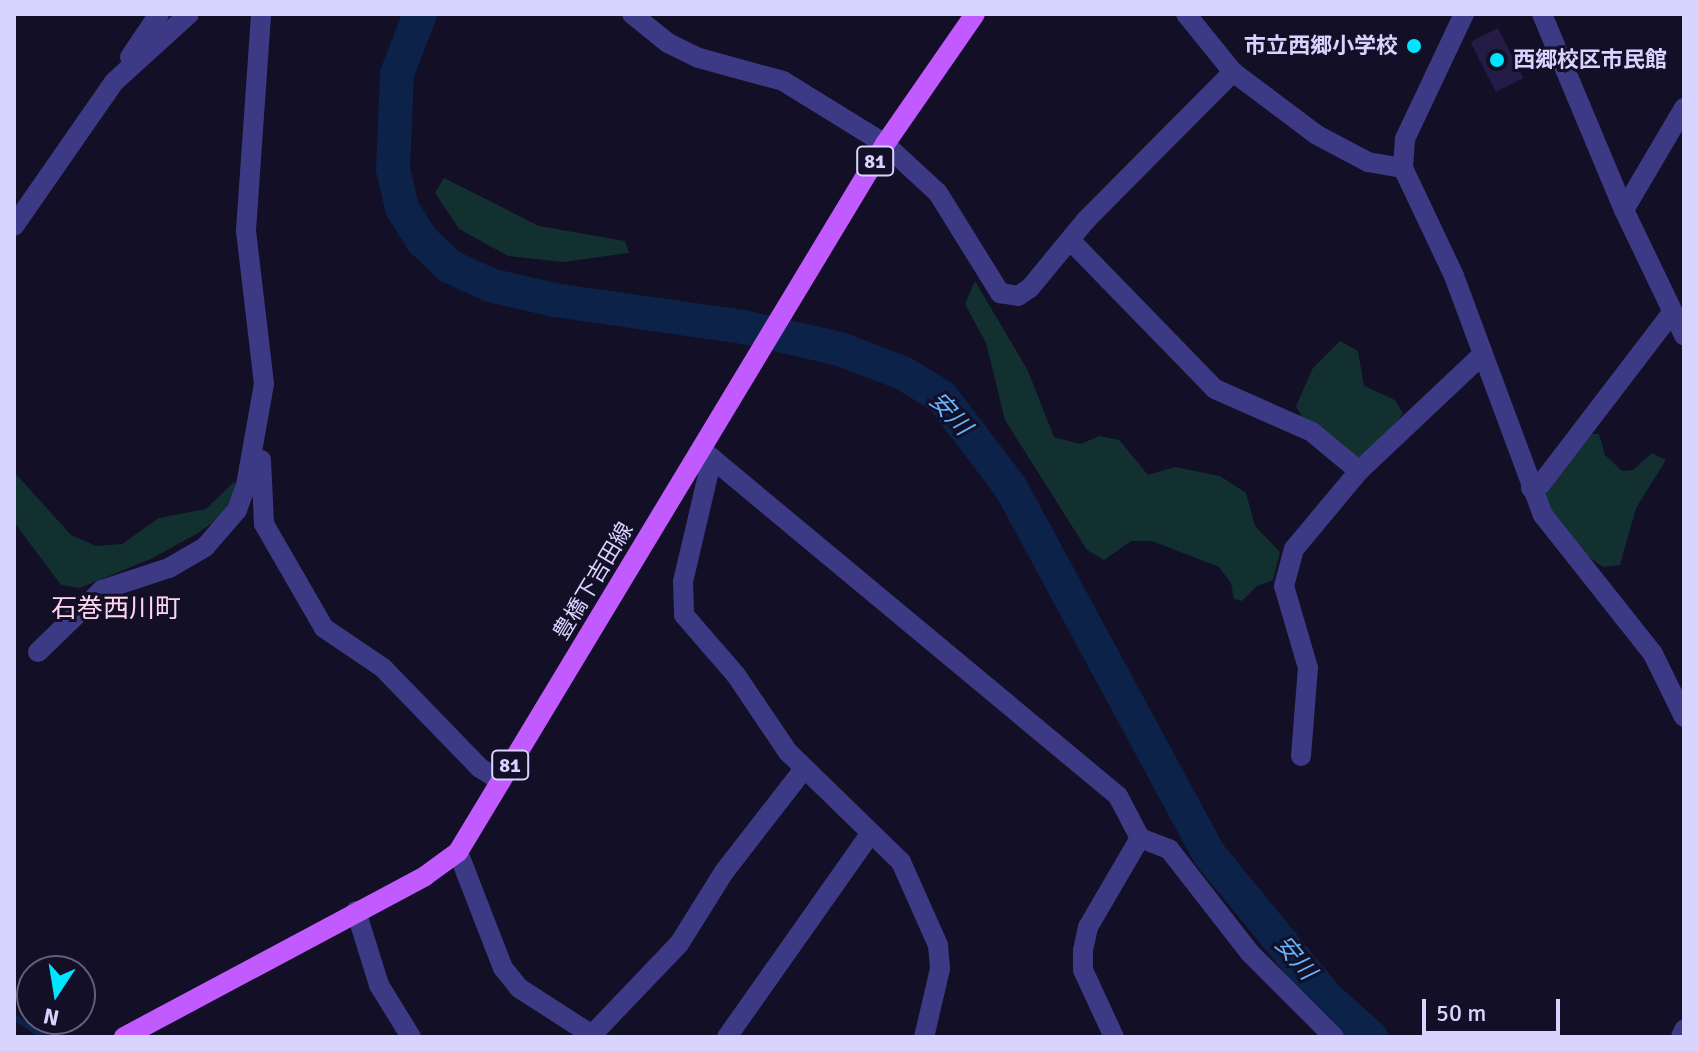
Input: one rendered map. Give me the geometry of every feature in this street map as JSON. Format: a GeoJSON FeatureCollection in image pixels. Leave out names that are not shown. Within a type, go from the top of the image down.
{"type":"FeatureCollection","features":[{"type":"Feature","properties":{"kind":"main road","name":"豊橋下吉田線"},"geometry":{"type":"LineString","coordinates":[[124,1037],[458,852],[707,454],[759,351],[885,144],[975,14]]}},
{"type":"Feature","properties":{"kind":"street"},"geometry":{"type":"LineString","coordinates":[[14,226],[124,72],[159,14]]}},
{"type":"Feature","properties":{"kind":"street"},"geometry":{"type":"LineString","coordinates":[[124,72],[189,14]]}},
{"type":"Feature","properties":{"kind":"street"},"geometry":{"type":"LineString","coordinates":[[38,652],[102,590],[169,568],[215,537],[237,510],[255,441],[264,359],[251,275],[246,195],[261,14]]}},
{"type":"Feature","properties":{"kind":"street"},"geometry":{"type":"LineString","coordinates":[[632,14],[668,43],[699,58],[783,81],[885,144],[938,193],[1000,293],[1018,296],[1030,288],[1070,240],[1233,72]]}},
{"type":"Feature","properties":{"kind":"street"},"geometry":{"type":"LineString","coordinates":[[1186,14],[1233,72],[1317,135],[1368,162],[1403,168]]}},
{"type":"Feature","properties":{"kind":"street"},"geometry":{"type":"LineString","coordinates":[[1464,14],[1405,139],[1403,168],[1454,276],[1482,355],[1500,391],[1531,488],[1562,541],[1653,654],[1684,717]]}},
{"type":"Feature","properties":{"kind":"street"},"geometry":{"type":"LineString","coordinates":[[1542,14],[1624,210],[1671,314],[1684,335]]}},
{"type":"Feature","properties":{"kind":"street"},"geometry":{"type":"LineString","coordinates":[[1624,210],[1684,108]]}},
{"type":"Feature","properties":{"kind":"street"},"geometry":{"type":"LineString","coordinates":[[1070,240],[1215,389],[1312,432],[1359,471]]}},
{"type":"Feature","properties":{"kind":"street"},"geometry":{"type":"LineString","coordinates":[[1531,488],[1541,484],[1671,314]]}},
{"type":"Feature","properties":{"kind":"street"},"geometry":{"type":"LineString","coordinates":[[1301,756],[1308,668],[1290,618],[1287,571],[1294,549],[1359,471],[1482,355]]}},
{"type":"Feature","properties":{"kind":"street"},"geometry":{"type":"LineString","coordinates":[[255,441],[261,450],[264,524],[324,628],[383,668],[480,768],[501,781]]}},
{"type":"Feature","properties":{"kind":"street"},"geometry":{"type":"LineString","coordinates":[[924,1037],[940,969],[938,945],[901,862],[803,770],[736,675],[684,615],[683,582],[707,454],[1093,771],[1118,796],[1140,838],[1169,849],[1250,953],[1334,1037]]}},
{"type":"Feature","properties":{"kind":"street"},"geometry":{"type":"LineString","coordinates":[[458,852],[503,968],[519,988],[592,1036],[679,944],[724,872],[803,770]]}},
{"type":"Feature","properties":{"kind":"street"},"geometry":{"type":"LineString","coordinates":[[727,1037],[870,834]]}},
{"type":"Feature","properties":{"kind":"street"},"geometry":{"type":"LineString","coordinates":[[1114,1037],[1083,970],[1083,950],[1088,927],[1140,838]]}},
{"type":"Feature","properties":{"kind":"street"},"geometry":{"type":"LineString","coordinates":[[356,911],[379,985],[411,1037]]}},
{"type":"Feature","properties":{"kind":"street"},"geometry":{"type":"LineString","coordinates":[[1681,1037],[1684,1030]]}},
{"type":"Feature","properties":{"kind":"green space"},"geometry":{"type":"Polygon","coordinates":[[[444,178],[539,226],[625,241],[629,253],[563,262],[508,256],[459,229],[435,193],[444,178]]]}},
{"type":"Feature","properties":{"kind":"green space"},"geometry":{"type":"Polygon","coordinates":[[[975,281],[1028,371],[1054,437],[1080,444],[1100,436],[1119,440],[1148,475],[1175,467],[1220,476],[1246,493],[1255,526],[1280,552],[1273,580],[1257,586],[1242,601],[1234,599],[1231,583],[1219,567],[1152,541],[1131,541],[1104,560],[1087,550],[1005,420],[986,343],[965,304],[975,281]]]}},
{"type":"Feature","properties":{"kind":"green space"},"geometry":{"type":"Polygon","coordinates":[[[1340,341],[1358,351],[1364,386],[1395,400],[1403,414],[1365,458],[1355,459],[1305,422],[1296,406],[1313,368],[1340,341]]]}},
{"type":"Feature","properties":{"kind":"green space"},"geometry":{"type":"Polygon","coordinates":[[[1589,434],[1599,434],[1605,455],[1622,471],[1633,470],[1652,453],[1666,460],[1636,508],[1620,565],[1603,567],[1589,557],[1555,519],[1543,495],[1589,434]]]}},
{"type":"Feature","properties":{"kind":"green space"},"geometry":{"type":"Polygon","coordinates":[[[14,472],[71,535],[96,546],[122,544],[159,518],[206,509],[235,481],[235,492],[222,516],[198,533],[153,558],[80,588],[61,585],[14,522],[14,472]]]}},
{"type":"Feature","properties":{"kind":"building","name":"西郷校区市民館"},"geometry":{"type":"Polygon","coordinates":[[[1498,28],[1523,78],[1496,92],[1470,42],[1498,28]]]}},
{"type":"Feature","properties":{"kind":"waterway","name":"安川"},"geometry":{"type":"LineString","coordinates":[[420,14],[397,74],[393,169],[402,208],[422,240],[449,266],[490,285],[554,300],[744,327],[840,349],[903,373],[942,397],[1011,488],[1209,854],[1327,998],[1371,1037]]}},
{"type":"Feature","properties":{"kind":"waterway"},"geometry":{"type":"LineString","coordinates":[[14,1017],[45,1037]]}},
{"type":"Feature","properties":{"kind":"place","name":"市立西郷小学校"},"geometry":{"type":"Point","coordinates":[1414,46]}},
{"type":"Feature","properties":{"kind":"place","name":"西郷校区市民館"},"geometry":{"type":"Point","coordinates":[1497,60]}},
{"type":"Feature","properties":{"kind":"district","name":"石巻西川町"},"geometry":{"type":"Point","coordinates":[116,610]}}]}
